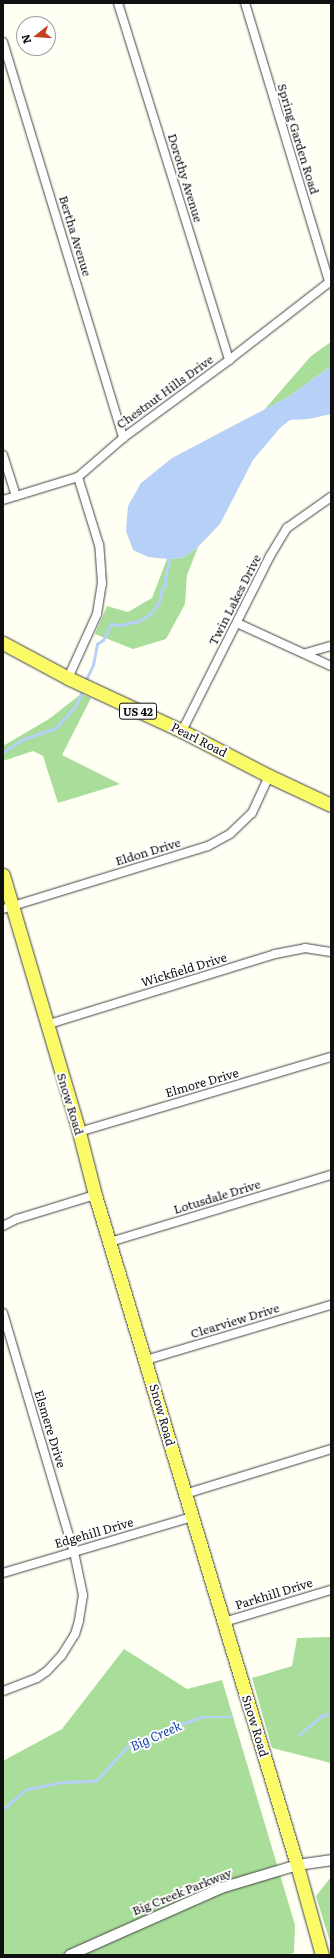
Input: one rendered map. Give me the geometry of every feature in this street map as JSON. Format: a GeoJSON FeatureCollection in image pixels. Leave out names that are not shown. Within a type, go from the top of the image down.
{"type":"FeatureCollection","features":[{"type":"Feature","properties":{"kind":"main road","name":"Pearl Road"},"geometry":{"type":"LineString","coordinates":[[3,643],[68,678],[182,731],[269,776],[331,805]]}},
{"type":"Feature","properties":{"kind":"main road","name":"Snow Road"},"geometry":{"type":"LineString","coordinates":[[3,875],[8,908],[79,1132],[96,1195],[297,1865],[322,1955]]}},
{"type":"Feature","properties":{"kind":"street","name":"Dorothy Avenue"},"geometry":{"type":"LineString","coordinates":[[118,3],[228,360]]}},
{"type":"Feature","properties":{"kind":"street","name":"Spring Garden Road"},"geometry":{"type":"LineString","coordinates":[[245,3],[330,281]]}},
{"type":"Feature","properties":{"kind":"street","name":"Bertha Avenue"},"geometry":{"type":"LineString","coordinates":[[3,42],[123,438]]}},
{"type":"Feature","properties":{"kind":"street","name":"Chestnut Hills Drive"},"geometry":{"type":"LineString","coordinates":[[3,500],[78,477],[123,438],[228,360],[330,281]]}},
{"type":"Feature","properties":{"kind":"street"},"geometry":{"type":"LineString","coordinates":[[3,455],[16,496]]}},
{"type":"Feature","properties":{"kind":"street"},"geometry":{"type":"LineString","coordinates":[[68,678],[97,614],[102,584],[99,545],[78,477]]}},
{"type":"Feature","properties":{"kind":"street","name":"Twin Lakes Drive"},"geometry":{"type":"LineString","coordinates":[[182,731],[270,556],[287,528],[331,497]]}},
{"type":"Feature","properties":{"kind":"street"},"geometry":{"type":"LineString","coordinates":[[237,623],[306,653],[331,666]]}},
{"type":"Feature","properties":{"kind":"street"},"geometry":{"type":"LineString","coordinates":[[306,653],[331,646]]}},
{"type":"Feature","properties":{"kind":"street","name":"Eldon Drive"},"geometry":{"type":"LineString","coordinates":[[8,908],[208,846],[230,834],[252,813],[269,776]]}},
{"type":"Feature","properties":{"kind":"street","name":"Wickfield Drive"},"geometry":{"type":"LineString","coordinates":[[46,1024],[276,954],[305,948],[331,952]]}},
{"type":"Feature","properties":{"kind":"street","name":"Elmore Drive"},"geometry":{"type":"LineString","coordinates":[[79,1132],[331,1058]]}},
{"type":"Feature","properties":{"kind":"street","name":"Lotusdale Drive"},"geometry":{"type":"LineString","coordinates":[[110,1242],[331,1175]]}},
{"type":"Feature","properties":{"kind":"street"},"geometry":{"type":"LineString","coordinates":[[3,1226],[17,1219],[96,1195]]}},
{"type":"Feature","properties":{"kind":"street","name":"Clearview Drive"},"geometry":{"type":"LineString","coordinates":[[146,1360],[331,1305]]}},
{"type":"Feature","properties":{"kind":"street","name":"Elsmere Drive"},"geometry":{"type":"LineString","coordinates":[[3,1313],[74,1552],[83,1595],[79,1621],[69,1646],[47,1671],[26,1683],[3,1691]]}},
{"type":"Feature","properties":{"kind":"street"},"geometry":{"type":"LineString","coordinates":[[185,1494],[331,1449]]}},
{"type":"Feature","properties":{"kind":"street","name":"Edgehill Drive"},"geometry":{"type":"LineString","coordinates":[[3,1573],[192,1517]]}},
{"type":"Feature","properties":{"kind":"street","name":"Parkhill Drive"},"geometry":{"type":"LineString","coordinates":[[224,1622],[331,1590]]}},
{"type":"Feature","properties":{"kind":"street","name":"Big Creek Parkway"},"geometry":{"type":"LineString","coordinates":[[70,1955],[221,1888],[297,1865],[331,1860]]}},
{"type":"Feature","properties":{"kind":"green space"},"geometry":{"type":"Polygon","coordinates":[[[331,342],[331,366],[288,397],[264,410],[311,356],[331,342]]]}},
{"type":"Feature","properties":{"kind":"green space"},"geometry":{"type":"Polygon","coordinates":[[[198,547],[187,575],[185,604],[166,639],[133,649],[95,634],[107,606],[128,612],[152,598],[167,559],[183,558],[198,547]]]}},
{"type":"Feature","properties":{"kind":"green space"},"geometry":{"type":"Polygon","coordinates":[[[81,694],[91,698],[62,755],[120,784],[58,803],[43,756],[33,751],[3,761],[3,746],[49,719],[81,694]]]}},
{"type":"Feature","properties":{"kind":"green space"},"geometry":{"type":"Polygon","coordinates":[[[331,1637],[331,1763],[272,1748],[252,1678],[292,1666],[297,1638],[331,1637]]]}},
{"type":"Feature","properties":{"kind":"green space"},"geometry":{"type":"Polygon","coordinates":[[[124,1649],[187,1689],[222,1680],[295,1925],[294,1953],[286,1955],[3,1955],[3,1761],[62,1729],[124,1649]]]}},
{"type":"Feature","properties":{"kind":"green space"},"geometry":{"type":"Polygon","coordinates":[[[331,1877],[331,1941],[330,1942],[316,1896],[331,1877]]]}},
{"type":"Feature","properties":{"kind":"water"},"geometry":{"type":"Polygon","coordinates":[[[331,366],[331,414],[309,419],[290,420],[280,428],[253,460],[220,524],[198,547],[183,558],[167,559],[148,557],[133,550],[126,531],[128,506],[141,483],[172,458],[288,397],[331,366]]]}},
{"type":"Feature","properties":{"kind":"waterway"},"geometry":{"type":"LineString","coordinates":[[85,682],[93,665],[97,644],[103,640],[111,624],[120,625],[139,621],[150,614],[159,603],[162,587],[166,585],[165,578],[170,556]]}},
{"type":"Feature","properties":{"kind":"waterway"},"geometry":{"type":"LineString","coordinates":[[3,752],[24,739],[56,728],[76,705],[83,689]]}},
{"type":"Feature","properties":{"kind":"waterway","name":"Big Creek"},"geometry":{"type":"LineString","coordinates":[[299,1735],[322,1716],[331,1713]]}},
{"type":"Feature","properties":{"kind":"waterway","name":"Big Creek"},"geometry":{"type":"LineString","coordinates":[[3,1809],[27,1789],[63,1782],[96,1781],[126,1748],[178,1725],[202,1717],[233,1717]]}}]}
